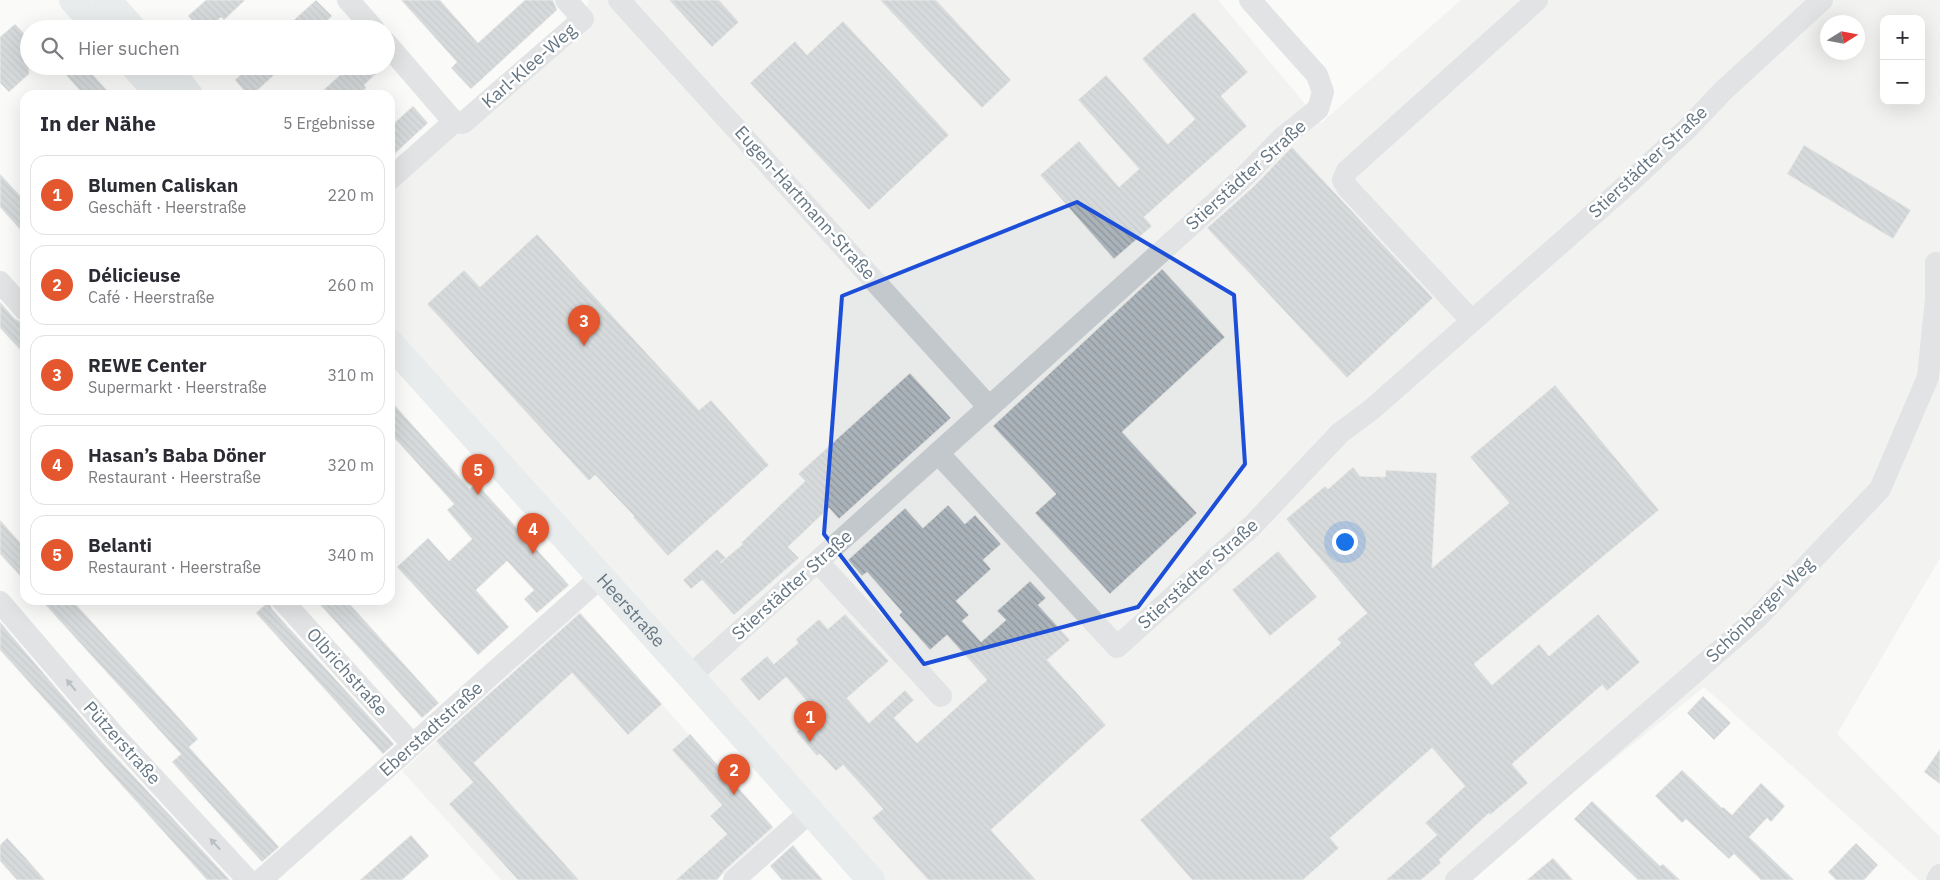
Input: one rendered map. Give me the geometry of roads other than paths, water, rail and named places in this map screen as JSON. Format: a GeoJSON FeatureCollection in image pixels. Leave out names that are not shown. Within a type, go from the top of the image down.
{"type":"FeatureCollection","features":[{"type":"Feature","properties":{"kind":"main road"},"geometry":{"type":"LineString","coordinates":[[73,0],[91,20]]}},
{"type":"Feature","properties":{"kind":"main road"},"geometry":{"type":"LineString","coordinates":[[107,0],[125,20]]}},
{"type":"Feature","properties":{"kind":"main road"},"geometry":{"type":"LineString","coordinates":[[142,75],[156,90]]}},
{"type":"Feature","properties":{"kind":"main road"},"geometry":{"type":"LineString","coordinates":[[173,75],[185,90]]}},
{"type":"Feature","properties":{"kind":"main road","name":"Heerstraße"},"geometry":{"type":"LineString","coordinates":[[395,350],[690,676],[871,880]]}},
{"type":"Feature","properties":{"kind":"street"},"geometry":{"type":"LineString","coordinates":[[348,0],[366,20]]}},
{"type":"Feature","properties":{"kind":"street","name":"Karl-Klee-Weg"},"geometry":{"type":"LineString","coordinates":[[395,175],[454,122],[464,123],[583,19],[566,0]]}},
{"type":"Feature","properties":{"kind":"street","name":"Eugen-Hartmann-Straße"},"geometry":{"type":"LineString","coordinates":[[619,0],[990,407]]}},
{"type":"Feature","properties":{"kind":"street","name":"Stierstädter Straße"},"geometry":{"type":"LineString","coordinates":[[690,676],[1318,109],[1323,92],[1317,75],[1250,0]]}},
{"type":"Feature","properties":{"kind":"street"},"geometry":{"type":"LineString","coordinates":[[1472,321],[1347,187],[1343,180],[1347,171],[1536,0]]}},
{"type":"Feature","properties":{"kind":"street","name":"Stierstädter Straße"},"geometry":{"type":"LineString","coordinates":[[938,453],[1117,647],[1252,526],[1340,433],[1371,410],[1629,183],[1687,129],[1724,90],[1822,0]]}},
{"type":"Feature","properties":{"kind":"street"},"geometry":{"type":"LineString","coordinates":[[395,53],[454,122]]}},
{"type":"Feature","properties":{"kind":"street","name":"Schönberger Weg"},"geometry":{"type":"LineString","coordinates":[[1456,880],[1756,620],[1880,489],[1928,377],[1936,298],[1936,262]]}},
{"type":"Feature","properties":{"kind":"street"},"geometry":{"type":"LineString","coordinates":[[0,282],[20,304]]}},
{"type":"Feature","properties":{"kind":"street"},"geometry":{"type":"LineString","coordinates":[[818,562],[941,696]]}},
{"type":"Feature","properties":{"kind":"street","name":"Eberstadtstraße"},"geometry":{"type":"LineString","coordinates":[[261,880],[601,577]]}},
{"type":"Feature","properties":{"kind":"street","name":"Pützerstraße"},"geometry":{"type":"LineString","coordinates":[[0,602],[112,734],[248,880]]}},
{"type":"Feature","properties":{"kind":"street","name":"Olbrichstraße"},"geometry":{"type":"LineString","coordinates":[[287,605],[412,744]]}},
{"type":"Feature","properties":{"kind":"street"},"geometry":{"type":"LineString","coordinates":[[734,880],[811,811]]}},
{"type":"Feature","properties":{"kind":"street"},"geometry":{"type":"LineString","coordinates":[[1937,880],[1940,875]]}},
{"type":"Feature","properties":{"kind":"place","name":"REWE Center"},"geometry":{"type":"Point","coordinates":[584,346]}},
{"type":"Feature","properties":{"kind":"place","name":"Belanti"},"geometry":{"type":"Point","coordinates":[478,495]}},
{"type":"Feature","properties":{"kind":"place","name":"Hasan’s Baba Döner"},"geometry":{"type":"Point","coordinates":[533,554]}},
{"type":"Feature","properties":{"kind":"place","name":"Blumen Caliskan"},"geometry":{"type":"Point","coordinates":[810,742]}},
{"type":"Feature","properties":{"kind":"place","name":"Délicieuse"},"geometry":{"type":"Point","coordinates":[734,795]}}]}
